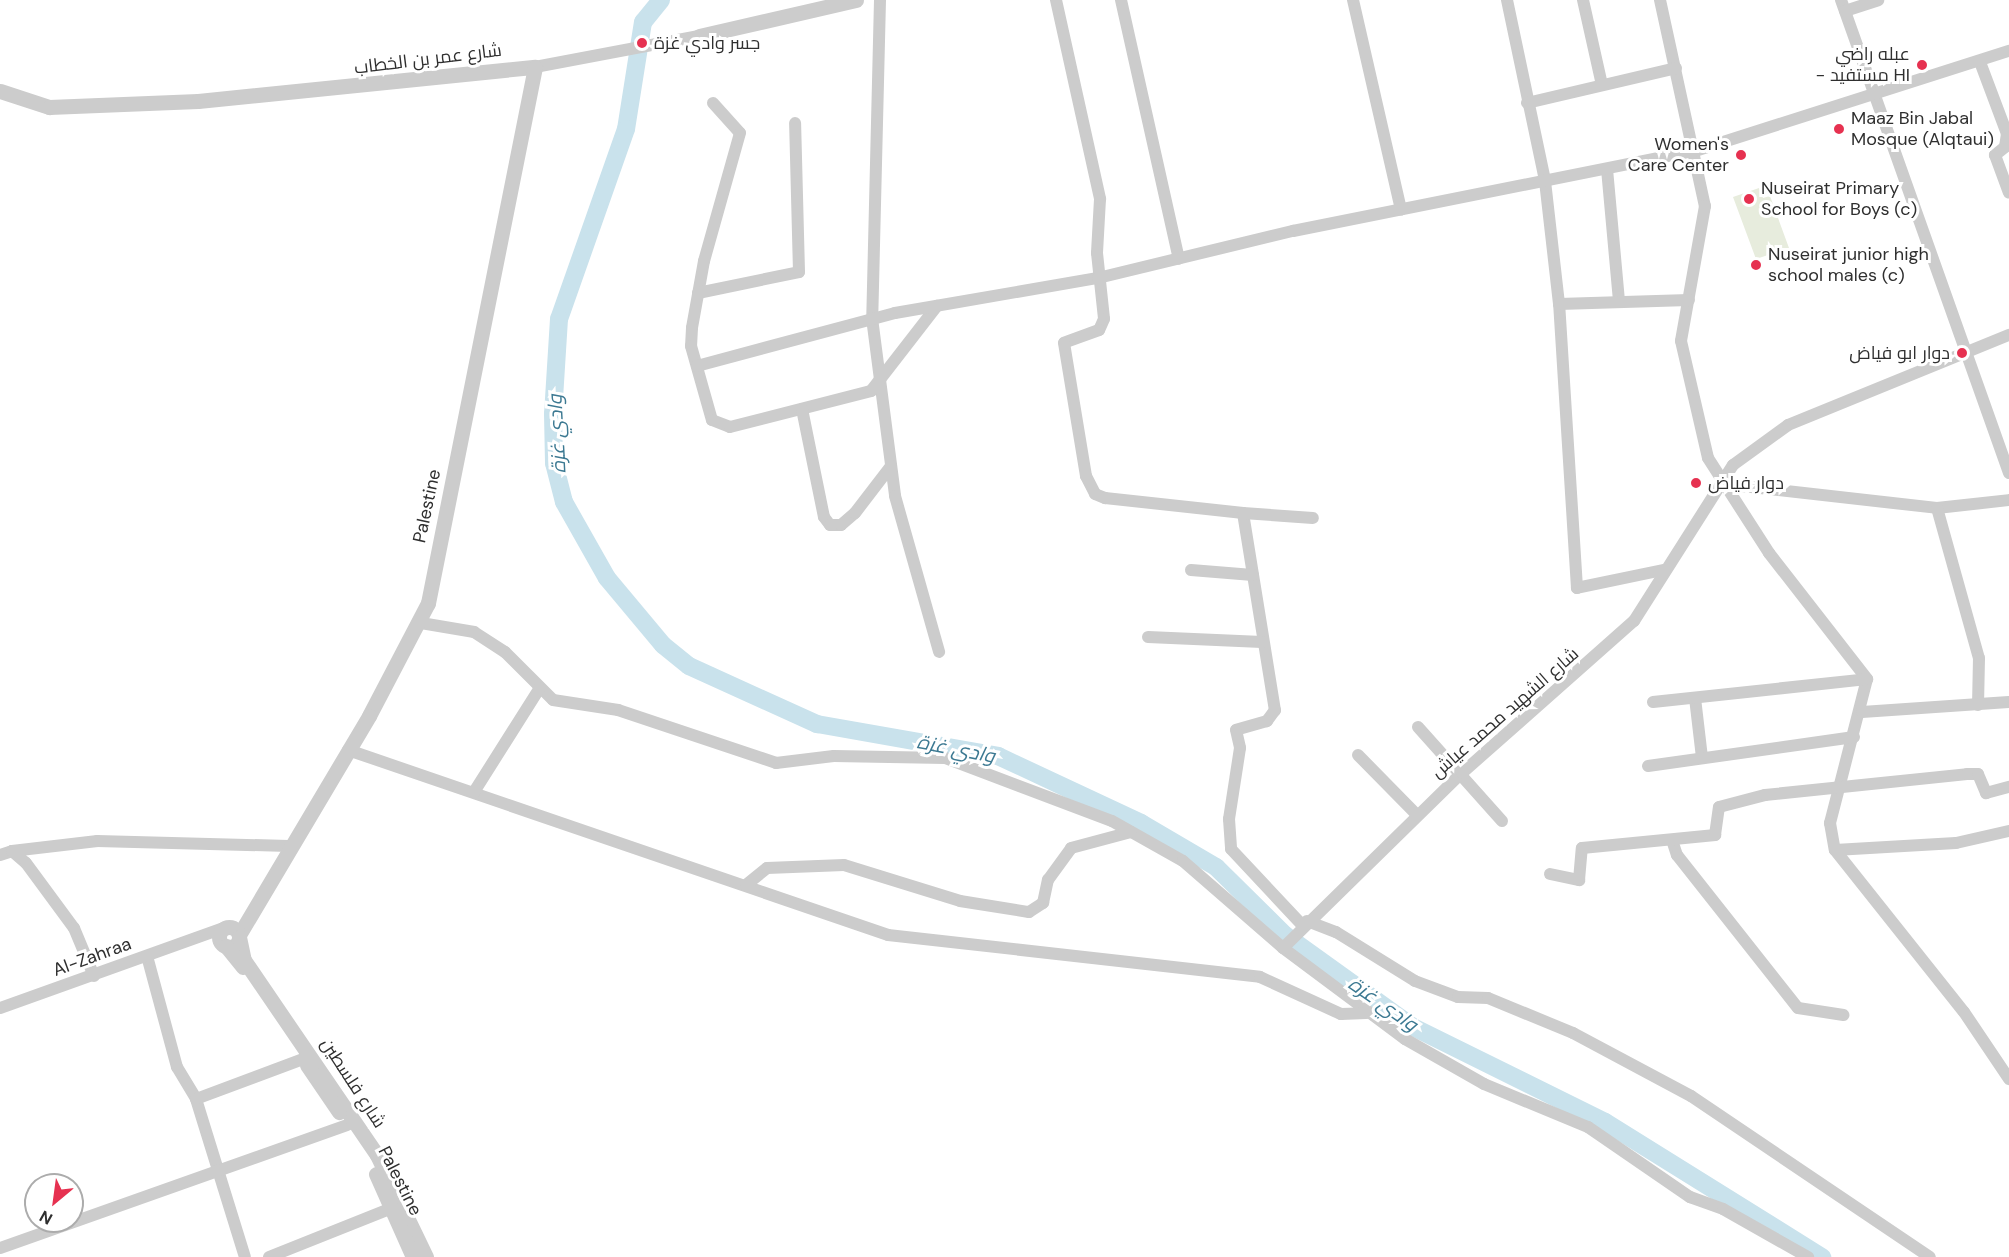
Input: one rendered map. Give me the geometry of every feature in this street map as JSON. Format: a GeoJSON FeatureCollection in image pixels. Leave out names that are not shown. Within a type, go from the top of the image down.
{"type":"FeatureCollection","features":[{"type":"Feature","properties":{"kind":"street","name":"شارع عمر بن الخطاب"},"geometry":{"type":"LineString","coordinates":[[0,91],[50,107],[198,102],[535,67],[699,36],[856,0]]}},
{"type":"Feature","properties":{"kind":"street"},"geometry":{"type":"LineString","coordinates":[[880,0],[872,318],[891,466],[939,652]]}},
{"type":"Feature","properties":{"kind":"street"},"geometry":{"type":"LineString","coordinates":[[1056,0],[1100,199],[1098,278],[1104,319],[1099,330],[1064,343],[1086,476],[1095,494],[1244,513],[1313,518]]}},
{"type":"Feature","properties":{"kind":"street"},"geometry":{"type":"LineString","coordinates":[[1121,0],[1179,259]]}},
{"type":"Feature","properties":{"kind":"street"},"geometry":{"type":"LineString","coordinates":[[1353,0],[1401,210]]}},
{"type":"Feature","properties":{"kind":"street"},"geometry":{"type":"LineString","coordinates":[[1507,0],[1545,181],[1559,304],[1578,588],[1663,570]]}},
{"type":"Feature","properties":{"kind":"street"},"geometry":{"type":"LineString","coordinates":[[1584,0],[1602,85]]}},
{"type":"Feature","properties":{"kind":"street"},"geometry":{"type":"LineString","coordinates":[[1660,0],[1695,151],[1705,206],[1682,341],[1708,458],[1769,554],[1867,679],[1862,712],[1830,823],[1834,850],[1958,1003],[2009,1079]]}},
{"type":"Feature","properties":{"kind":"street"},"geometry":{"type":"LineString","coordinates":[[1878,0],[1843,6],[2009,473]]}},
{"type":"Feature","properties":{"kind":"street"},"geometry":{"type":"LineString","coordinates":[[697,366],[872,318],[1098,278],[1401,210],[1695,151],[1873,92],[1890,93],[2009,51]]}},
{"type":"Feature","properties":{"kind":"street"},"geometry":{"type":"LineString","coordinates":[[1980,62],[2007,134],[2005,147],[1995,155],[2009,193]]}},
{"type":"Feature","properties":{"kind":"street","name":"Palestine"},"geometry":{"type":"LineString","coordinates":[[224,945],[235,945],[233,932],[249,911],[348,750],[421,623],[535,67]]}},
{"type":"Feature","properties":{"kind":"street"},"geometry":{"type":"LineString","coordinates":[[1527,103],[1676,68]]}},
{"type":"Feature","properties":{"kind":"street"},"geometry":{"type":"LineString","coordinates":[[713,103],[740,133],[698,293],[691,346],[712,420],[721,426],[854,397],[880,379],[937,306]]}},
{"type":"Feature","properties":{"kind":"street"},"geometry":{"type":"LineString","coordinates":[[698,293],[799,272],[795,123]]}},
{"type":"Feature","properties":{"kind":"street"},"geometry":{"type":"LineString","coordinates":[[1607,169],[1619,300]]}},
{"type":"Feature","properties":{"kind":"street"},"geometry":{"type":"LineString","coordinates":[[1559,304],[1619,300],[1689,300]]}},
{"type":"Feature","properties":{"kind":"street","name":"شارع الشهيد محمد عياش"},"geometry":{"type":"LineString","coordinates":[[1294,934],[1462,772],[1634,621],[1663,570],[1724,484],[1733,465],[1788,425],[2009,335]]}},
{"type":"Feature","properties":{"kind":"street"},"geometry":{"type":"LineString","coordinates":[[802,409],[824,517],[830,525],[855,513],[891,466]]}},
{"type":"Feature","properties":{"kind":"street"},"geometry":{"type":"LineString","coordinates":[[1724,484],[1937,507],[2008,502]]}},
{"type":"Feature","properties":{"kind":"street"},"geometry":{"type":"LineString","coordinates":[[1937,507],[1979,658],[1978,705]]}},
{"type":"Feature","properties":{"kind":"street"},"geometry":{"type":"LineString","coordinates":[[1244,513],[1262,642],[1275,710],[1267,721],[1236,730],[1240,748],[1229,819],[1231,849],[1294,934],[1366,1013],[1484,1084],[1588,1127],[1670,1185],[1808,1257]]}},
{"type":"Feature","properties":{"kind":"street"},"geometry":{"type":"LineString","coordinates":[[1191,570],[1252,575]]}},
{"type":"Feature","properties":{"kind":"street"},"geometry":{"type":"LineString","coordinates":[[421,623],[474,632],[505,652],[553,700],[618,710],[776,763],[834,756],[945,758],[1028,786],[1131,832],[1182,861],[1294,934],[1336,932],[1414,981],[1458,997],[1488,998],[1573,1033],[1690,1096],[1930,1257]]}},
{"type":"Feature","properties":{"kind":"street"},"geometry":{"type":"LineString","coordinates":[[1148,637],[1262,642]]}},
{"type":"Feature","properties":{"kind":"street"},"geometry":{"type":"LineString","coordinates":[[1653,702],[1867,679]]}},
{"type":"Feature","properties":{"kind":"street"},"geometry":{"type":"LineString","coordinates":[[474,792],[538,689]]}},
{"type":"Feature","properties":{"kind":"street"},"geometry":{"type":"LineString","coordinates":[[1695,698],[1702,758]]}},
{"type":"Feature","properties":{"kind":"street"},"geometry":{"type":"LineString","coordinates":[[1862,712],[2009,702]]}},
{"type":"Feature","properties":{"kind":"street"},"geometry":{"type":"LineString","coordinates":[[1418,727],[1462,772],[1502,821]]}},
{"type":"Feature","properties":{"kind":"street"},"geometry":{"type":"LineString","coordinates":[[1648,765],[1854,737]]}},
{"type":"Feature","properties":{"kind":"street"},"geometry":{"type":"LineString","coordinates":[[348,750],[888,935],[1260,977],[1341,1014],[1366,1013]]}},
{"type":"Feature","properties":{"kind":"street"},"geometry":{"type":"LineString","coordinates":[[1358,755],[1417,815]]}},
{"type":"Feature","properties":{"kind":"street"},"geometry":{"type":"LineString","coordinates":[[1550,874],[1579,880],[1582,848],[1715,835],[1719,807],[1726,802],[1840,791],[1894,779],[1967,774],[1978,774],[1986,794],[2009,787]]}},
{"type":"Feature","properties":{"kind":"street"},"geometry":{"type":"LineString","coordinates":[[1834,850],[1956,843],[2009,831]]}},
{"type":"Feature","properties":{"kind":"street"},"geometry":{"type":"LineString","coordinates":[[746,885],[767,868],[844,866],[960,901],[1029,912],[1043,903],[1048,879],[1071,848],[1131,832]]}},
{"type":"Feature","properties":{"kind":"street"},"geometry":{"type":"LineString","coordinates":[[1672,840],[1677,855],[1798,1008],[1843,1015]]}},
{"type":"Feature","properties":{"kind":"street"},"geometry":{"type":"LineString","coordinates":[[6,853],[98,841],[289,846]]}},
{"type":"Feature","properties":{"kind":"street"},"geometry":{"type":"LineString","coordinates":[[6,853],[74,928],[94,976]]}},
{"type":"Feature","properties":{"kind":"street","name":"Al-Zahraa"},"geometry":{"type":"LineString","coordinates":[[0,1008],[147,956],[233,932]]}},
{"type":"Feature","properties":{"kind":"street","name":"شارع فلسطين"},"geometry":{"type":"LineString","coordinates":[[233,932],[244,960],[377,1155],[426,1257]]}},
{"type":"Feature","properties":{"kind":"street","name":"Al-Zahraa"},"geometry":{"type":"LineString","coordinates":[[196,941],[224,945]]}},
{"type":"Feature","properties":{"kind":"street","name":"Palestine"},"geometry":{"type":"LineString","coordinates":[[224,945],[347,1125],[392,1208],[413,1257]]}},
{"type":"Feature","properties":{"kind":"street"},"geometry":{"type":"LineString","coordinates":[[147,956],[177,1067],[196,1099],[221,1170],[245,1257]]}},
{"type":"Feature","properties":{"kind":"street"},"geometry":{"type":"LineString","coordinates":[[196,1099],[303,1059]]}},
{"type":"Feature","properties":{"kind":"street"},"geometry":{"type":"LineString","coordinates":[[0,1248],[347,1125]]}},
{"type":"Feature","properties":{"kind":"street"},"geometry":{"type":"LineString","coordinates":[[269,1257],[392,1208]]}},
{"type":"Feature","properties":{"kind":"shaded area"},"geometry":{"type":"Polygon","coordinates":[[[1759,188],[1763,198],[1770,196],[1789,248],[1756,259],[1733,197],[1759,188]]]}},
{"type":"Feature","properties":{"kind":"waterway","name":"وادي غزة"},"geometry":{"type":"LineString","coordinates":[[661,0],[643,22],[626,129],[559,319],[553,414],[554,463],[564,502],[607,578],[663,645],[689,666],[817,724],[998,756],[1141,823],[1216,867],[1285,935],[1413,1027],[1605,1122],[1822,1257]]}},
{"type":"Feature","properties":{"kind":"place","name":"جسر وادي غزة"},"geometry":{"type":"Point","coordinates":[642,43]}},
{"type":"Feature","properties":{"kind":"place","name":"عبله راضي - مستفيد HI"},"geometry":{"type":"Point","coordinates":[1922,65]}},
{"type":"Feature","properties":{"kind":"place","name":"Maaz Bin Jabal Mosque (Alqtaui)"},"geometry":{"type":"Point","coordinates":[1839,129]}},
{"type":"Feature","properties":{"kind":"place","name":"Women's Care Center"},"geometry":{"type":"Point","coordinates":[1741,155]}},
{"type":"Feature","properties":{"kind":"place","name":"Nuseirat Primary School for Boys (c)"},"geometry":{"type":"Point","coordinates":[1749,199]}},
{"type":"Feature","properties":{"kind":"place","name":"Nuseirat junior high school males (c)"},"geometry":{"type":"Point","coordinates":[1756,265]}},
{"type":"Feature","properties":{"kind":"place","name":"دوار ابو فياض"},"geometry":{"type":"Point","coordinates":[1962,353]}},
{"type":"Feature","properties":{"kind":"place","name":"دوار فياض"},"geometry":{"type":"Point","coordinates":[1696,483]}}]}
